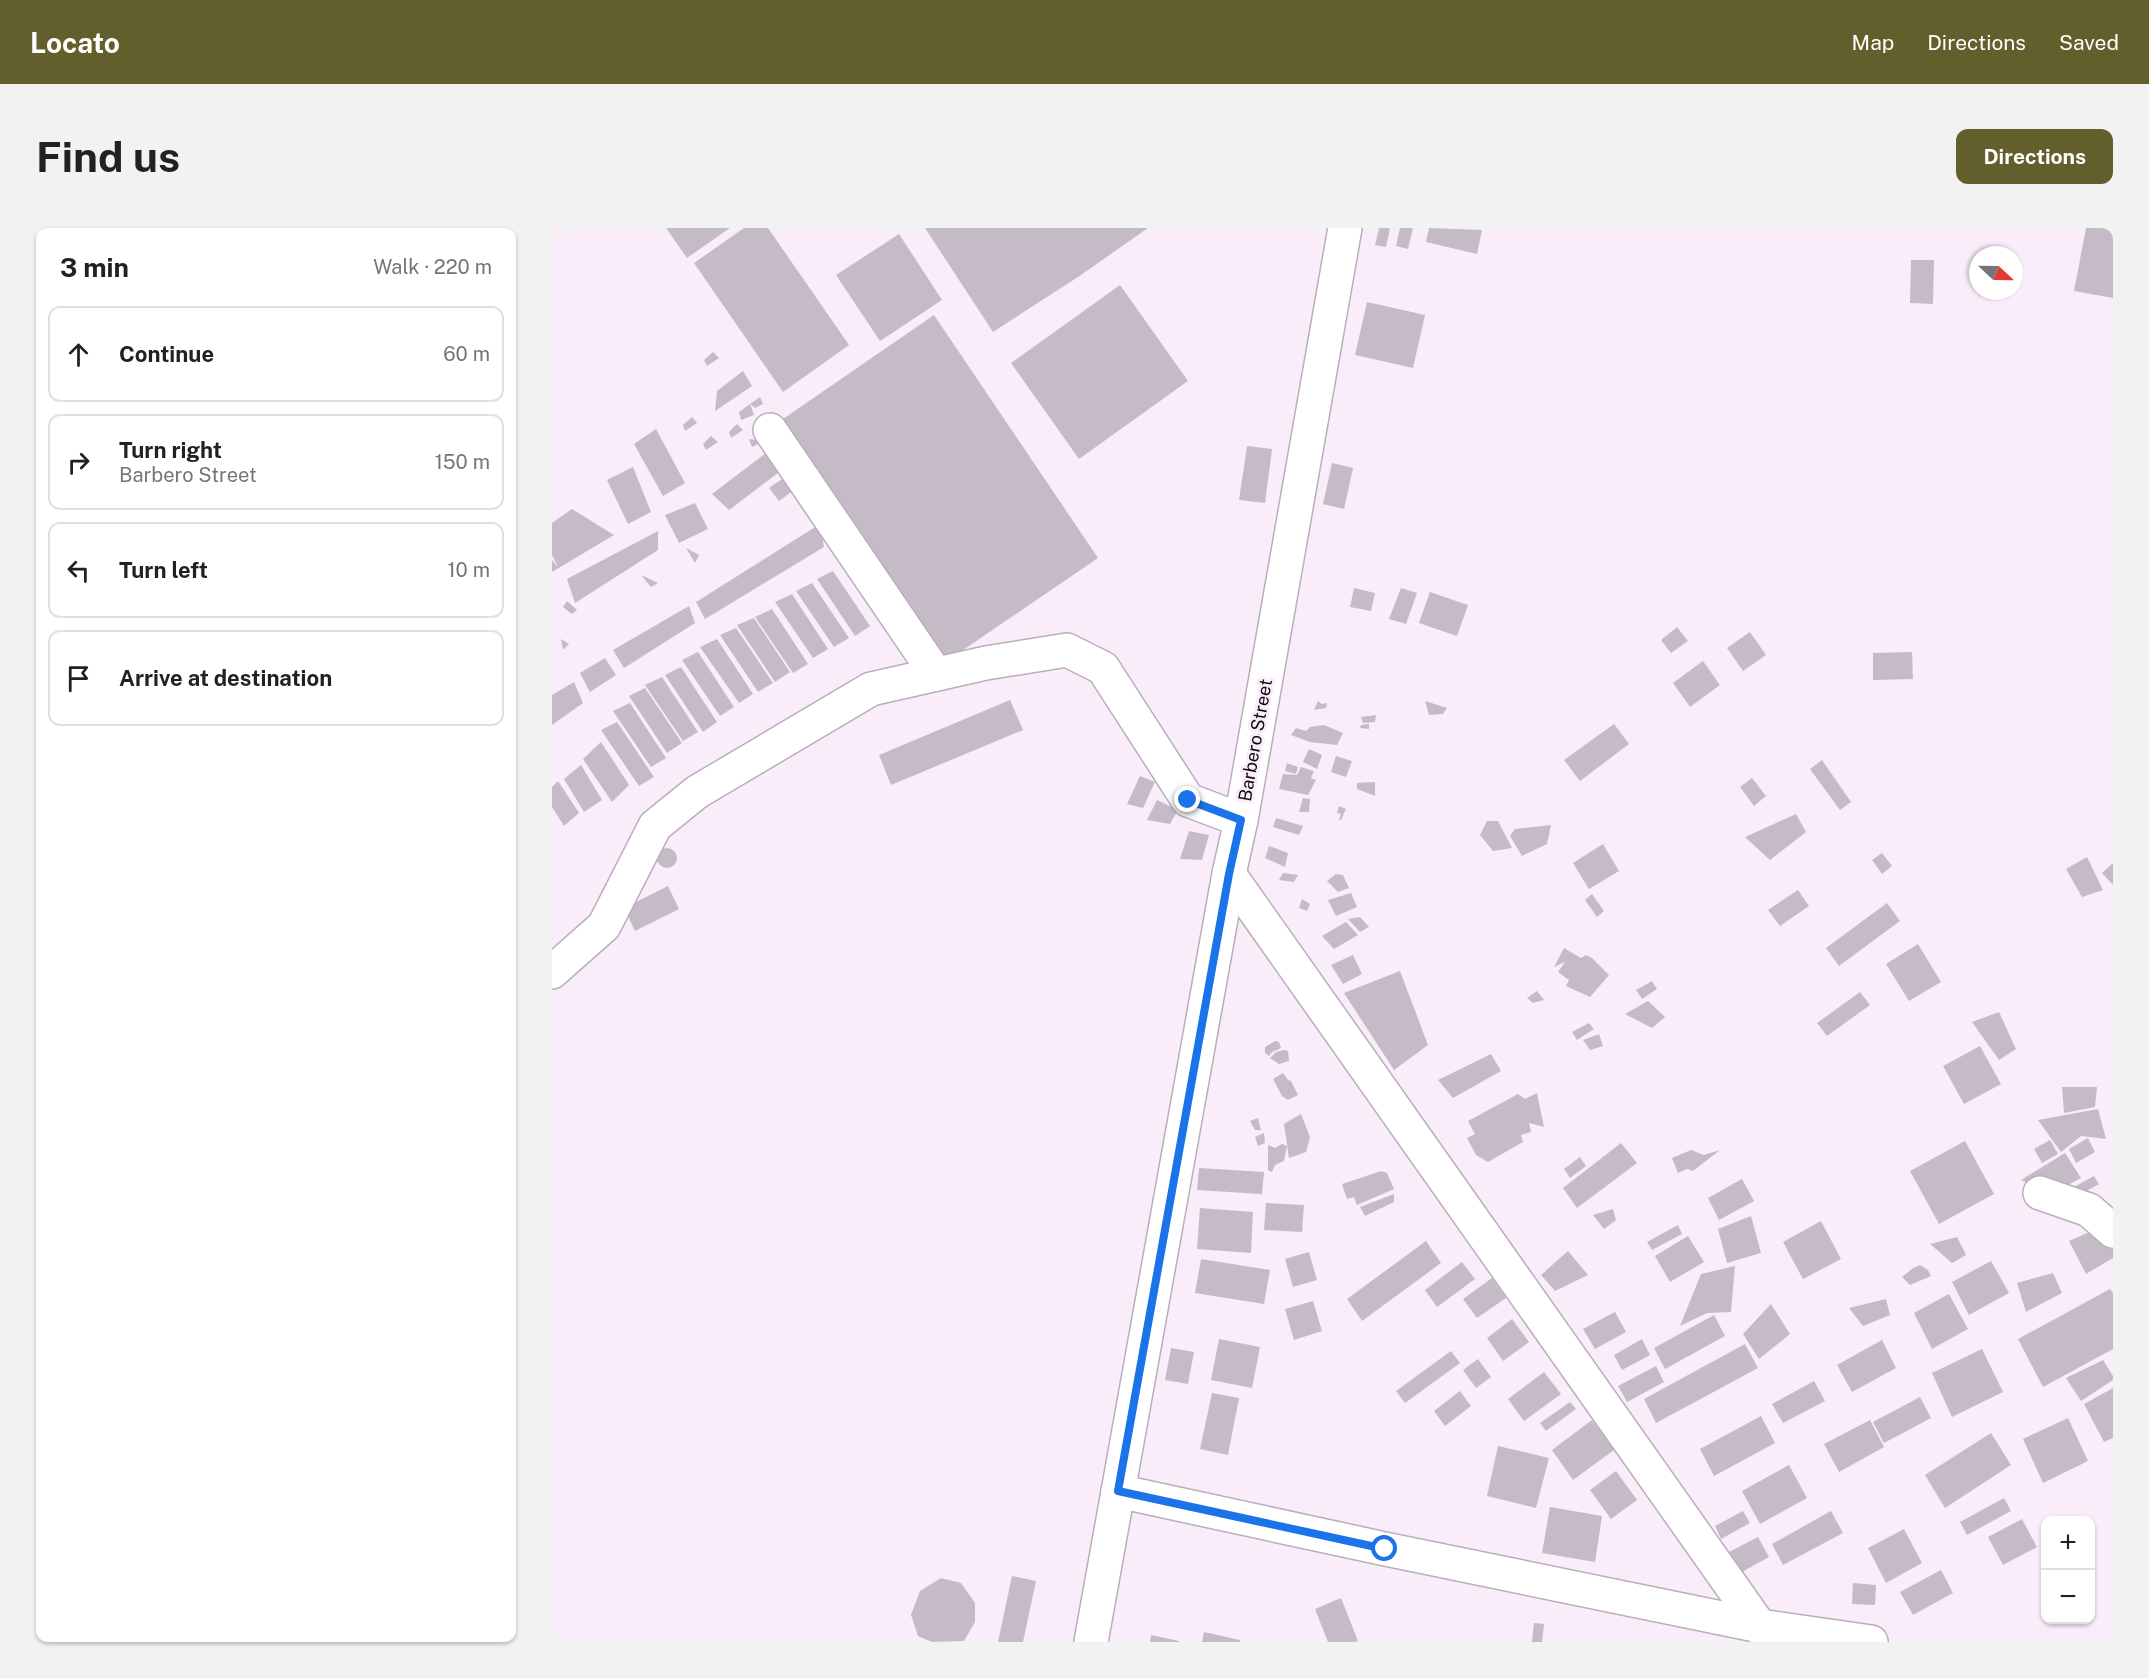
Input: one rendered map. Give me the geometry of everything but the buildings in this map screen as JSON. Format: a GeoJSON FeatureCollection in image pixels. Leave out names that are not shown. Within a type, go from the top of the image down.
{"type":"FeatureCollection","features":[{"type":"Feature","properties":{"kind":"street","name":"Barbero Street"},"geometry":{"type":"LineString","coordinates":[[1091,1642],[1229,874],[1241,820],[1345,228]]}},
{"type":"Feature","properties":{"kind":"street"},"geometry":{"type":"LineString","coordinates":[[770,430],[936,674]]}},
{"type":"Feature","properties":{"kind":"street"},"geometry":{"type":"LineString","coordinates":[[552,972],[604,926],[655,826],[697,792],[871,689],[936,674],[986,663],[1067,650],[1103,668],[1188,800],[1241,820]]}},
{"type":"Feature","properties":{"kind":"street"},"geometry":{"type":"LineString","coordinates":[[1229,874],[1766,1634]]}},
{"type":"Feature","properties":{"kind":"street"},"geometry":{"type":"LineString","coordinates":[[2040,1193],[2089,1210],[2113,1231]]}},
{"type":"Feature","properties":{"kind":"street"},"geometry":{"type":"LineString","coordinates":[[1118,1491],[1766,1634],[1871,1642]]}},
{"type":"Feature","properties":{"kind":"route"},"geometry":{"type":"LineString","coordinates":[[1188,800],[1241,820],[1229,874],[1118,1491],[1385,1549]]}}]}
